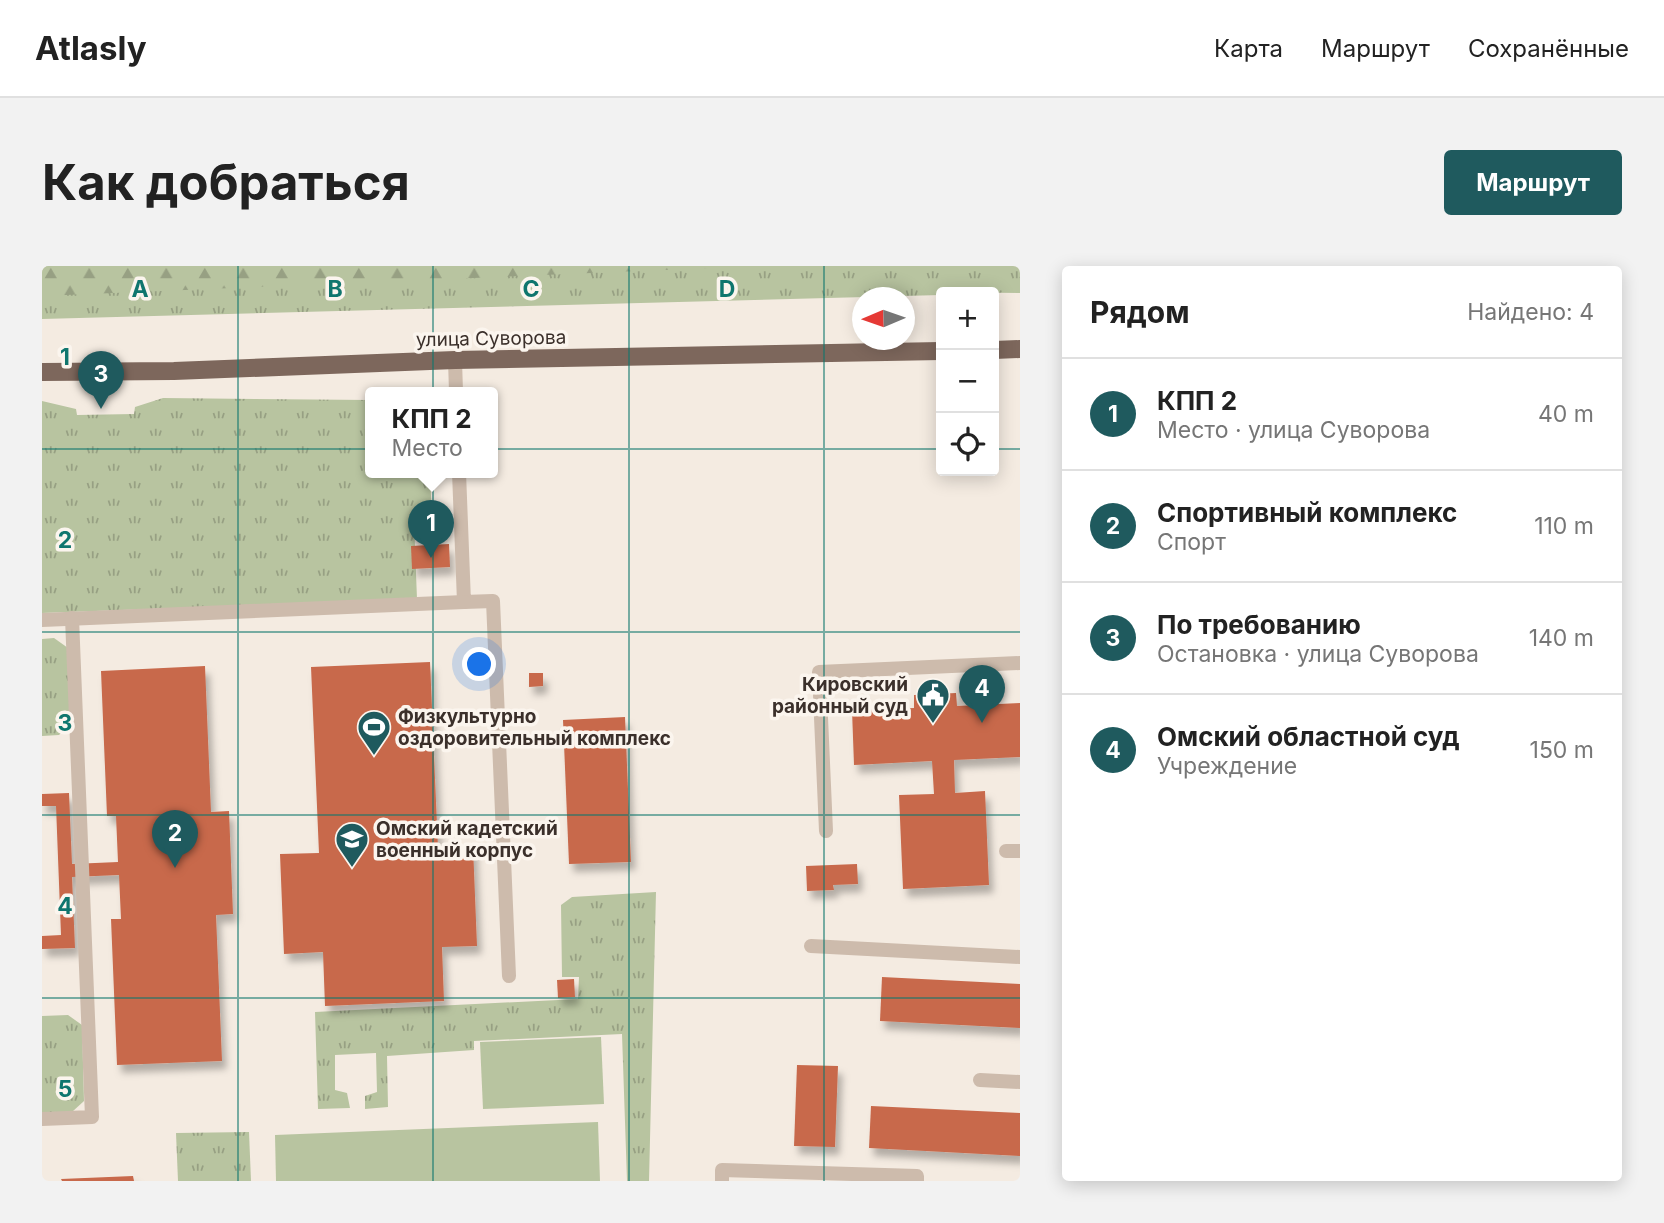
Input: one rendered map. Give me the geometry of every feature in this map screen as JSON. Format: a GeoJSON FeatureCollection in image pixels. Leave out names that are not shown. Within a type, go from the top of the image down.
{"type":"FeatureCollection","features":[{"type":"Feature","properties":{"kind":"main road"},"geometry":{"type":"LineString","coordinates":[[999,350],[1020,349]]}},
{"type":"Feature","properties":{"kind":"main road","name":"улица Суворова"},"geometry":{"type":"LineString","coordinates":[[42,372],[174,371],[454,359],[936,351]]}},
{"type":"Feature","properties":{"kind":"lane"},"geometry":{"type":"LineString","coordinates":[[454,359],[456,387]]}},
{"type":"Feature","properties":{"kind":"lane"},"geometry":{"type":"LineString","coordinates":[[460,478],[464,602]]}},
{"type":"Feature","properties":{"kind":"lane"},"geometry":{"type":"LineString","coordinates":[[42,620],[493,601],[509,976]]}},
{"type":"Feature","properties":{"kind":"lane"},"geometry":{"type":"LineString","coordinates":[[42,1119],[92,1117],[72,618]]}},
{"type":"Feature","properties":{"kind":"lane"},"geometry":{"type":"LineString","coordinates":[[825,831],[818,672],[1020,663]]}},
{"type":"Feature","properties":{"kind":"lane"},"geometry":{"type":"LineString","coordinates":[[811,946],[1020,957]]}},
{"type":"Feature","properties":{"kind":"lane"},"geometry":{"type":"LineString","coordinates":[[980,1080],[1020,1082]]}},
{"type":"Feature","properties":{"kind":"lane"},"geometry":{"type":"LineString","coordinates":[[722,1181],[722,1170],[917,1176],[917,1181]]}},
{"type":"Feature","properties":{"kind":"green space"},"geometry":{"type":"Polygon","coordinates":[[[42,266],[1020,266],[1020,293],[999,293],[999,287],[936,287],[936,295],[915,296],[915,287],[852,287],[852,297],[42,319],[42,266]]]}},
{"type":"Feature","properties":{"kind":"green space"},"geometry":{"type":"Polygon","coordinates":[[[42,266],[758,266],[42,296],[42,266]]]}},
{"type":"Feature","properties":{"kind":"green space"},"geometry":{"type":"Polygon","coordinates":[[[163,398],[365,400],[365,478],[430,478],[432,519],[414,521],[417,599],[42,613],[42,401],[76,409],[77,415],[134,414],[135,407],[163,398]]]}},
{"type":"Feature","properties":{"kind":"green space"},"geometry":{"type":"Polygon","coordinates":[[[54,638],[68,648],[70,724],[59,735],[42,736],[42,639],[54,638]]]}},
{"type":"Feature","properties":{"kind":"green space"},"geometry":{"type":"Polygon","coordinates":[[[656,892],[649,1181],[627,1181],[622,1034],[474,1041],[474,1050],[387,1056],[388,1107],[365,1109],[365,1096],[377,1092],[376,1053],[335,1055],[335,1090],[347,1093],[350,1108],[318,1109],[315,1012],[578,999],[579,977],[562,977],[561,905],[572,897],[656,892]]]}},
{"type":"Feature","properties":{"kind":"green space"},"geometry":{"type":"Polygon","coordinates":[[[68,1015],[82,1025],[84,1101],[72,1112],[42,1113],[42,1016],[68,1015]]]}},
{"type":"Feature","properties":{"kind":"green space"},"geometry":{"type":"Polygon","coordinates":[[[601,1037],[604,1104],[483,1109],[480,1042],[601,1037]]]}},
{"type":"Feature","properties":{"kind":"green space"},"geometry":{"type":"Polygon","coordinates":[[[598,1122],[600,1181],[276,1181],[275,1135],[598,1122]]]}},
{"type":"Feature","properties":{"kind":"green space"},"geometry":{"type":"Polygon","coordinates":[[[249,1132],[251,1181],[178,1181],[176,1133],[249,1132]]]}},
{"type":"Feature","properties":{"kind":"building"},"geometry":{"type":"Polygon","coordinates":[[[449,544],[450,567],[412,569],[411,546],[449,544]]]}},
{"type":"Feature","properties":{"kind":"building","name":"Физкультурно оздоровительный комплекс"},"geometry":{"type":"Polygon","coordinates":[[[430,662],[438,848],[473,846],[477,946],[442,947],[444,1001],[325,1006],[323,952],[284,954],[280,854],[319,853],[311,667],[430,662]]]}},
{"type":"Feature","properties":{"kind":"building"},"geometry":{"type":"Polygon","coordinates":[[[205,666],[211,812],[229,811],[233,914],[216,915],[222,1061],[117,1065],[111,919],[121,919],[119,875],[72,877],[75,948],[42,949],[42,936],[61,935],[56,806],[42,806],[42,794],[69,793],[72,864],[118,862],[116,816],[107,816],[101,671],[205,666]]]}},
{"type":"Feature","properties":{"kind":"building"},"geometry":{"type":"Polygon","coordinates":[[[529,673],[543,673],[543,686],[529,687],[529,673]]]}},
{"type":"Feature","properties":{"kind":"building"},"geometry":{"type":"Polygon","coordinates":[[[956,693],[957,706],[1020,703],[1020,757],[954,760],[955,793],[985,791],[989,885],[903,889],[899,795],[934,794],[932,761],[854,765],[852,710],[914,708],[914,695],[956,693]]]}},
{"type":"Feature","properties":{"kind":"building"},"geometry":{"type":"Polygon","coordinates":[[[625,717],[631,862],[569,864],[563,720],[625,717]]]}},
{"type":"Feature","properties":{"kind":"building"},"geometry":{"type":"Polygon","coordinates":[[[857,864],[858,884],[833,885],[834,890],[807,891],[806,866],[857,864]]]}},
{"type":"Feature","properties":{"kind":"building"},"geometry":{"type":"Polygon","coordinates":[[[882,977],[1020,984],[1020,1028],[880,1021],[882,977]]]}},
{"type":"Feature","properties":{"kind":"building"},"geometry":{"type":"Polygon","coordinates":[[[574,979],[575,997],[558,998],[557,980],[574,979]]]}},
{"type":"Feature","properties":{"kind":"building"},"geometry":{"type":"Polygon","coordinates":[[[797,1065],[838,1066],[835,1147],[794,1146],[797,1065]]]}},
{"type":"Feature","properties":{"kind":"building"},"geometry":{"type":"Polygon","coordinates":[[[871,1106],[1020,1113],[1020,1156],[869,1148],[871,1106]]]}},
{"type":"Feature","properties":{"kind":"building"},"geometry":{"type":"Polygon","coordinates":[[[133,1176],[134,1181],[61,1179],[133,1176]]]}},
{"type":"Feature","properties":{"kind":"place","name":"По требованию"},"geometry":{"type":"Point","coordinates":[101,409]}},
{"type":"Feature","properties":{"kind":"place","name":"КПП 2"},"geometry":{"type":"Point","coordinates":[431,558]}},
{"type":"Feature","properties":{"kind":"place","name":"Омский областной суд"},"geometry":{"type":"Point","coordinates":[982,723]}},
{"type":"Feature","properties":{"kind":"place","name":"Кировский районный суд"},"geometry":{"type":"Point","coordinates":[933,725]}},
{"type":"Feature","properties":{"kind":"place","name":"Физкультурно оздоровительный комплекс"},"geometry":{"type":"Point","coordinates":[374,757]}},
{"type":"Feature","properties":{"kind":"place","name":"Спортивный комплекс"},"geometry":{"type":"Point","coordinates":[175,868]}},
{"type":"Feature","properties":{"kind":"place","name":"Омский кадетский военный корпус"},"geometry":{"type":"Point","coordinates":[352,869]}}]}
